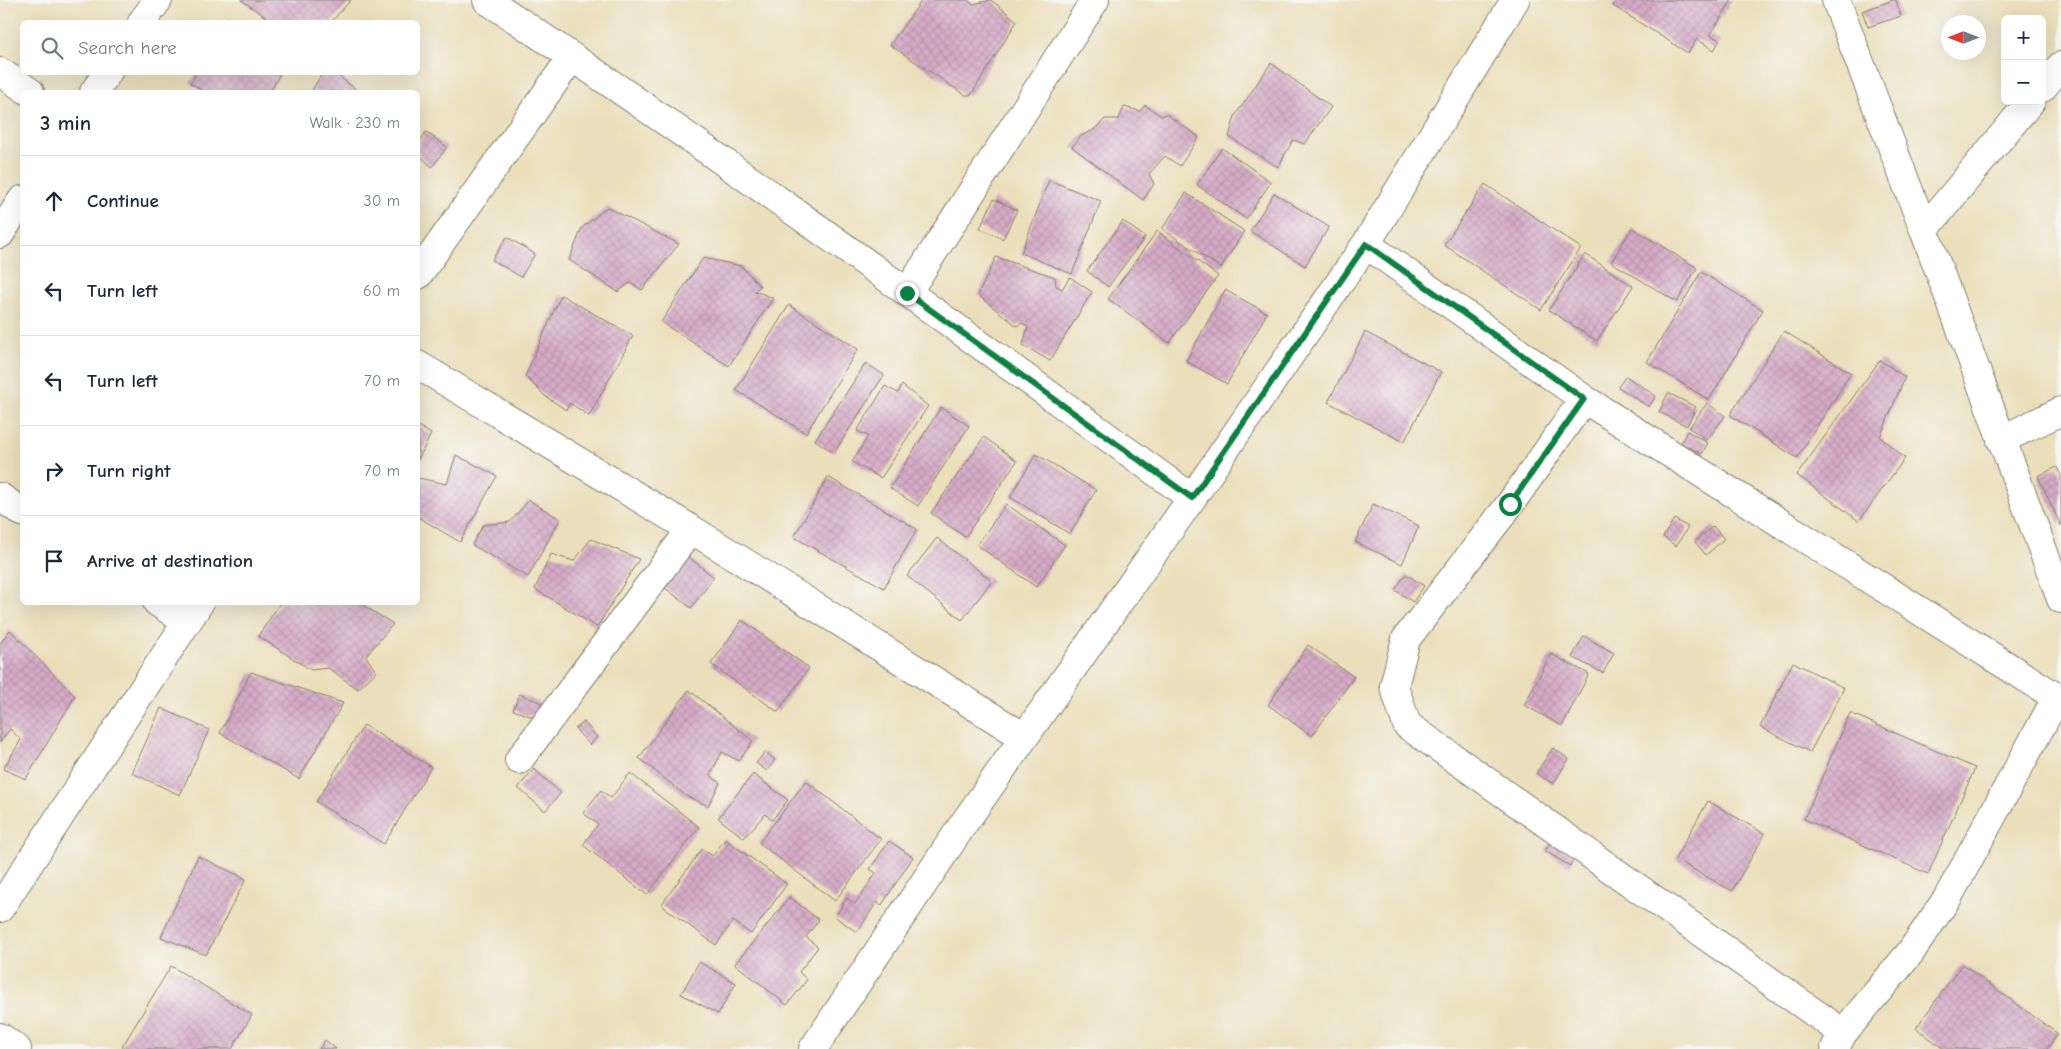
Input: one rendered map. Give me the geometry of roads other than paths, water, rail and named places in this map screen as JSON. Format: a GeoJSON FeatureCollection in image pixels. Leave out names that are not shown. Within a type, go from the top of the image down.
{"type":"FeatureCollection","features":[{"type":"Feature","properties":{"kind":"street"},"geometry":{"type":"LineString","coordinates":[[143,20],[158,0]]}},
{"type":"Feature","properties":{"kind":"street"},"geometry":{"type":"LineString","coordinates":[[487,0],[572,57],[907,293],[1192,498]]}},
{"type":"Feature","properties":{"kind":"street"},"geometry":{"type":"LineString","coordinates":[[907,293],[1095,0]]}},
{"type":"Feature","properties":{"kind":"street"},"geometry":{"type":"LineString","coordinates":[[814,1048],[962,826],[1192,498],[1366,244],[1515,0]]}},
{"type":"Feature","properties":{"kind":"street"},"geometry":{"type":"LineString","coordinates":[[1836,0],[1924,230],[2061,600]]}},
{"type":"Feature","properties":{"kind":"street"},"geometry":{"type":"LineString","coordinates":[[420,273],[572,57]]}},
{"type":"Feature","properties":{"kind":"street"},"geometry":{"type":"LineString","coordinates":[[2046,83],[2061,66]]}},
{"type":"Feature","properties":{"kind":"street"},"geometry":{"type":"LineString","coordinates":[[0,72],[27,90]]}},
{"type":"Feature","properties":{"kind":"street"},"geometry":{"type":"LineString","coordinates":[[95,90],[106,75]]}},
{"type":"Feature","properties":{"kind":"street"},"geometry":{"type":"LineString","coordinates":[[1924,230],[2028,105]]}},
{"type":"Feature","properties":{"kind":"street"},"geometry":{"type":"LineString","coordinates":[[0,234],[20,203]]}},
{"type":"Feature","properties":{"kind":"street"},"geometry":{"type":"LineString","coordinates":[[1366,244],[1584,399],[2059,699],[1948,897],[1910,953],[1839,1041],[1407,725],[1394,686],[1406,639],[1510,504],[1584,399]]}},
{"type":"Feature","properties":{"kind":"street"},"geometry":{"type":"LineString","coordinates":[[420,366],[691,529],[1024,737]]}},
{"type":"Feature","properties":{"kind":"street"},"geometry":{"type":"LineString","coordinates":[[2001,440],[2061,411]]}},
{"type":"Feature","properties":{"kind":"street"},"geometry":{"type":"LineString","coordinates":[[0,497],[20,511]]}},
{"type":"Feature","properties":{"kind":"street"},"geometry":{"type":"LineString","coordinates":[[519,760],[691,529]]}},
{"type":"Feature","properties":{"kind":"street"},"geometry":{"type":"LineString","coordinates":[[0,908],[193,612],[168,605]]}},
{"type":"Feature","properties":{"kind":"street"},"geometry":{"type":"LineString","coordinates":[[0,1037],[17,1049]]}}]}
